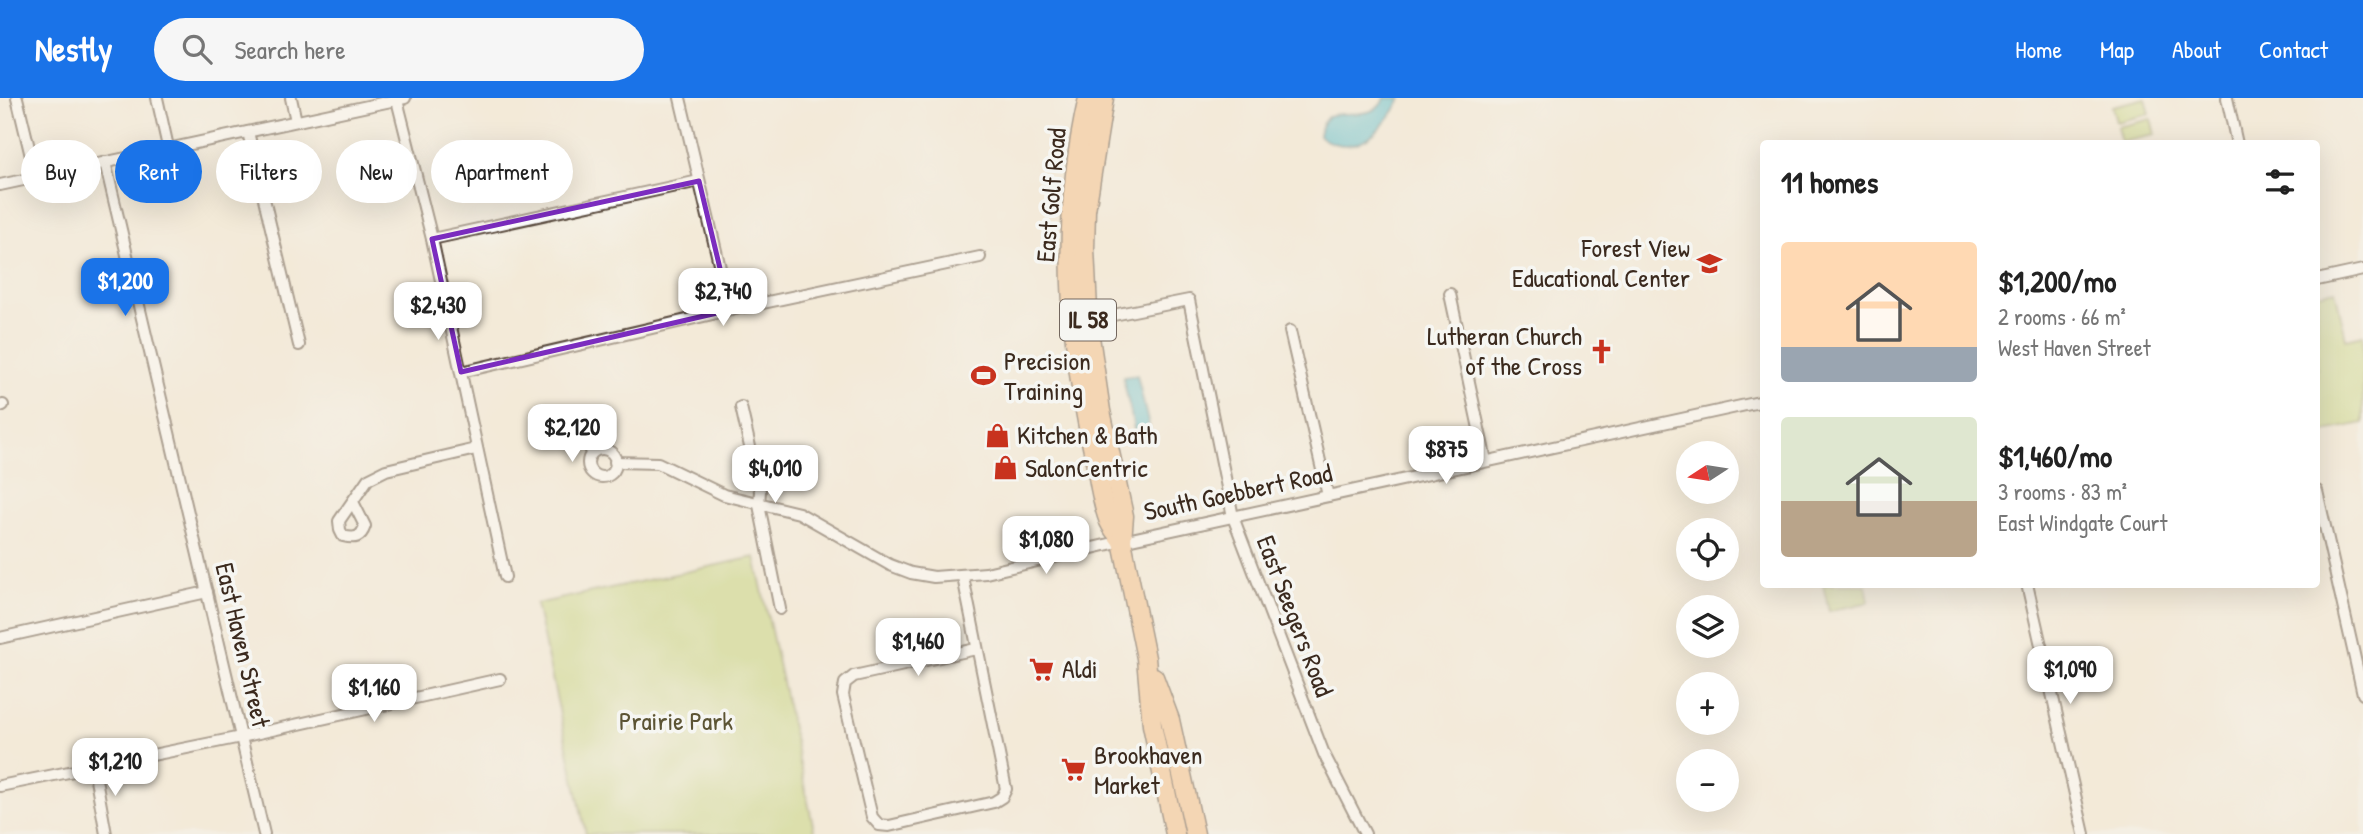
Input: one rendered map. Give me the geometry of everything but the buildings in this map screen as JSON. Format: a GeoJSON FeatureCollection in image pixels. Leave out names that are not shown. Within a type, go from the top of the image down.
{"type":"FeatureCollection","features":[{"type":"Feature","properties":{"kind":"main road","name":"East Golf Road"},"geometry":{"type":"LineString","coordinates":[[1088,98],[1076,156],[1071,206],[1069,253],[1073,331],[1087,425],[1108,520],[1122,541]]}},
{"type":"Feature","properties":{"kind":"main road","name":"East Golf Road"},"geometry":{"type":"LineString","coordinates":[[1104,98],[1086,209],[1088,320],[1101,411],[1124,516],[1122,541],[1146,658],[1152,725],[1175,834]]}},
{"type":"Feature","properties":{"kind":"main road","name":"East Golf Road"},"geometry":{"type":"LineString","coordinates":[[1146,658],[1170,720],[1195,834]]}},
{"type":"Feature","properties":{"kind":"street"},"geometry":{"type":"LineString","coordinates":[[17,98],[27,140]]}},
{"type":"Feature","properties":{"kind":"street"},"geometry":{"type":"LineString","coordinates":[[157,98],[166,140]]}},
{"type":"Feature","properties":{"kind":"street"},"geometry":{"type":"LineString","coordinates":[[291,98],[296,121]]}},
{"type":"Feature","properties":{"kind":"street"},"geometry":{"type":"LineString","coordinates":[[680,98],[730,310]]}},
{"type":"Feature","properties":{"kind":"street"},"geometry":{"type":"LineString","coordinates":[[2227,98],[2236,140]]}},
{"type":"Feature","properties":{"kind":"street"},"geometry":{"type":"LineString","coordinates":[[202,141],[401,99],[505,578]]}},
{"type":"Feature","properties":{"kind":"street"},"geometry":{"type":"LineString","coordinates":[[248,132],[299,345]]}},
{"type":"Feature","properties":{"kind":"street"},"geometry":{"type":"LineString","coordinates":[[101,163],[115,160]]}},
{"type":"Feature","properties":{"kind":"street","name":"East Haven Street"},"geometry":{"type":"LineString","coordinates":[[105,162],[264,834]]}},
{"type":"Feature","properties":{"kind":"street"},"geometry":{"type":"LineString","coordinates":[[0,185],[21,180]]}},
{"type":"Feature","properties":{"kind":"street"},"geometry":{"type":"LineString","coordinates":[[432,239],[699,181]]}},
{"type":"Feature","properties":{"kind":"street"},"geometry":{"type":"LineString","coordinates":[[461,372],[730,310],[980,257]]}},
{"type":"Feature","properties":{"kind":"street"},"geometry":{"type":"LineString","coordinates":[[2320,279],[2363,270]]}},
{"type":"Feature","properties":{"kind":"street"},"geometry":{"type":"LineString","coordinates":[[1450,294],[1486,461]]}},
{"type":"Feature","properties":{"kind":"street","name":"East Seegers Road"},"geometry":{"type":"LineString","coordinates":[[1088,320],[1189,300],[1233,517],[1324,754],[1365,834]]}},
{"type":"Feature","properties":{"kind":"street"},"geometry":{"type":"LineString","coordinates":[[1290,331],[1328,496]]}},
{"type":"Feature","properties":{"kind":"street","name":"South Goebbert Road"},"geometry":{"type":"LineString","coordinates":[[615,463],[658,463],[724,495],[799,513],[881,560],[911,573],[934,577],[963,576],[1760,402]]}},
{"type":"Feature","properties":{"kind":"street"},"geometry":{"type":"LineString","coordinates":[[741,407],[760,491],[759,505],[780,609]]}},
{"type":"Feature","properties":{"kind":"street"},"geometry":{"type":"LineString","coordinates":[[353,502],[368,479],[377,473],[476,449]]}},
{"type":"Feature","properties":{"kind":"street"},"geometry":{"type":"LineString","coordinates":[[2320,504],[2363,694]]}},
{"type":"Feature","properties":{"kind":"street"},"geometry":{"type":"LineString","coordinates":[[963,576],[1006,789],[1002,797],[994,802],[889,826],[879,825],[872,817],[843,695],[845,683],[854,676],[976,649]]}},
{"type":"Feature","properties":{"kind":"street"},"geometry":{"type":"LineString","coordinates":[[2028,588],[2084,834]]}},
{"type":"Feature","properties":{"kind":"street"},"geometry":{"type":"LineString","coordinates":[[0,638],[207,592]]}},
{"type":"Feature","properties":{"kind":"street"},"geometry":{"type":"LineString","coordinates":[[0,786],[241,737],[500,679]]}},
{"type":"Feature","properties":{"kind":"street"},"geometry":{"type":"LineString","coordinates":[[94,768],[106,834]]}},
{"type":"Feature","properties":{"kind":"highlighted area"},"geometry":{"type":"Polygon","coordinates":[[[699,181],[730,310],[461,372],[432,239],[699,181]]]}},
{"type":"Feature","properties":{"kind":"green space"},"geometry":{"type":"Polygon","coordinates":[[[2146,98],[2150,114],[2116,122],[2112,106],[2146,98]]]}},
{"type":"Feature","properties":{"kind":"green space"},"geometry":{"type":"Polygon","coordinates":[[[2151,119],[2155,135],[2120,140],[2117,127],[2151,119]]]}},
{"type":"Feature","properties":{"kind":"green space"},"geometry":{"type":"Polygon","coordinates":[[[2335,290],[2346,339],[2363,335],[2363,423],[2321,432],[2320,427],[2320,293],[2335,290]]]}},
{"type":"Feature","properties":{"kind":"green space","name":"Prairie Park"},"geometry":{"type":"Polygon","coordinates":[[[755,557],[815,834],[586,834],[536,604],[755,557]]]}},
{"type":"Feature","properties":{"kind":"green space"},"geometry":{"type":"Polygon","coordinates":[[[1824,588],[1867,588],[1869,602],[1829,611],[1824,588]]]}},
{"type":"Feature","properties":{"kind":"water"},"geometry":{"type":"Polygon","coordinates":[[[1385,98],[1402,98],[1390,117],[1365,139],[1344,145],[1327,141],[1319,135],[1328,116],[1374,110],[1385,98]]]}},
{"type":"Feature","properties":{"kind":"water"},"geometry":{"type":"Polygon","coordinates":[[[1137,375],[1151,435],[1136,438],[1123,377],[1137,375]]]}},
{"type":"Feature","properties":{"kind":"place","name":"Forest View Educational Center"},"geometry":{"type":"Point","coordinates":[1710,263]}},
{"type":"Feature","properties":{"kind":"place","name":"Lutheran Church of the Cross"},"geometry":{"type":"Point","coordinates":[1602,351]}},
{"type":"Feature","properties":{"kind":"place","name":"Precision Training"},"geometry":{"type":"Point","coordinates":[984,376]}},
{"type":"Feature","properties":{"kind":"place","name":"Kitchen & Bath"},"geometry":{"type":"Point","coordinates":[997,435]}},
{"type":"Feature","properties":{"kind":"place","name":"SalonCentric"},"geometry":{"type":"Point","coordinates":[1005,468]}},
{"type":"Feature","properties":{"kind":"place","name":"Aldi"},"geometry":{"type":"Point","coordinates":[1042,669]}},
{"type":"Feature","properties":{"kind":"place","name":"Brookhaven Market"},"geometry":{"type":"Point","coordinates":[1074,770]}}]}
